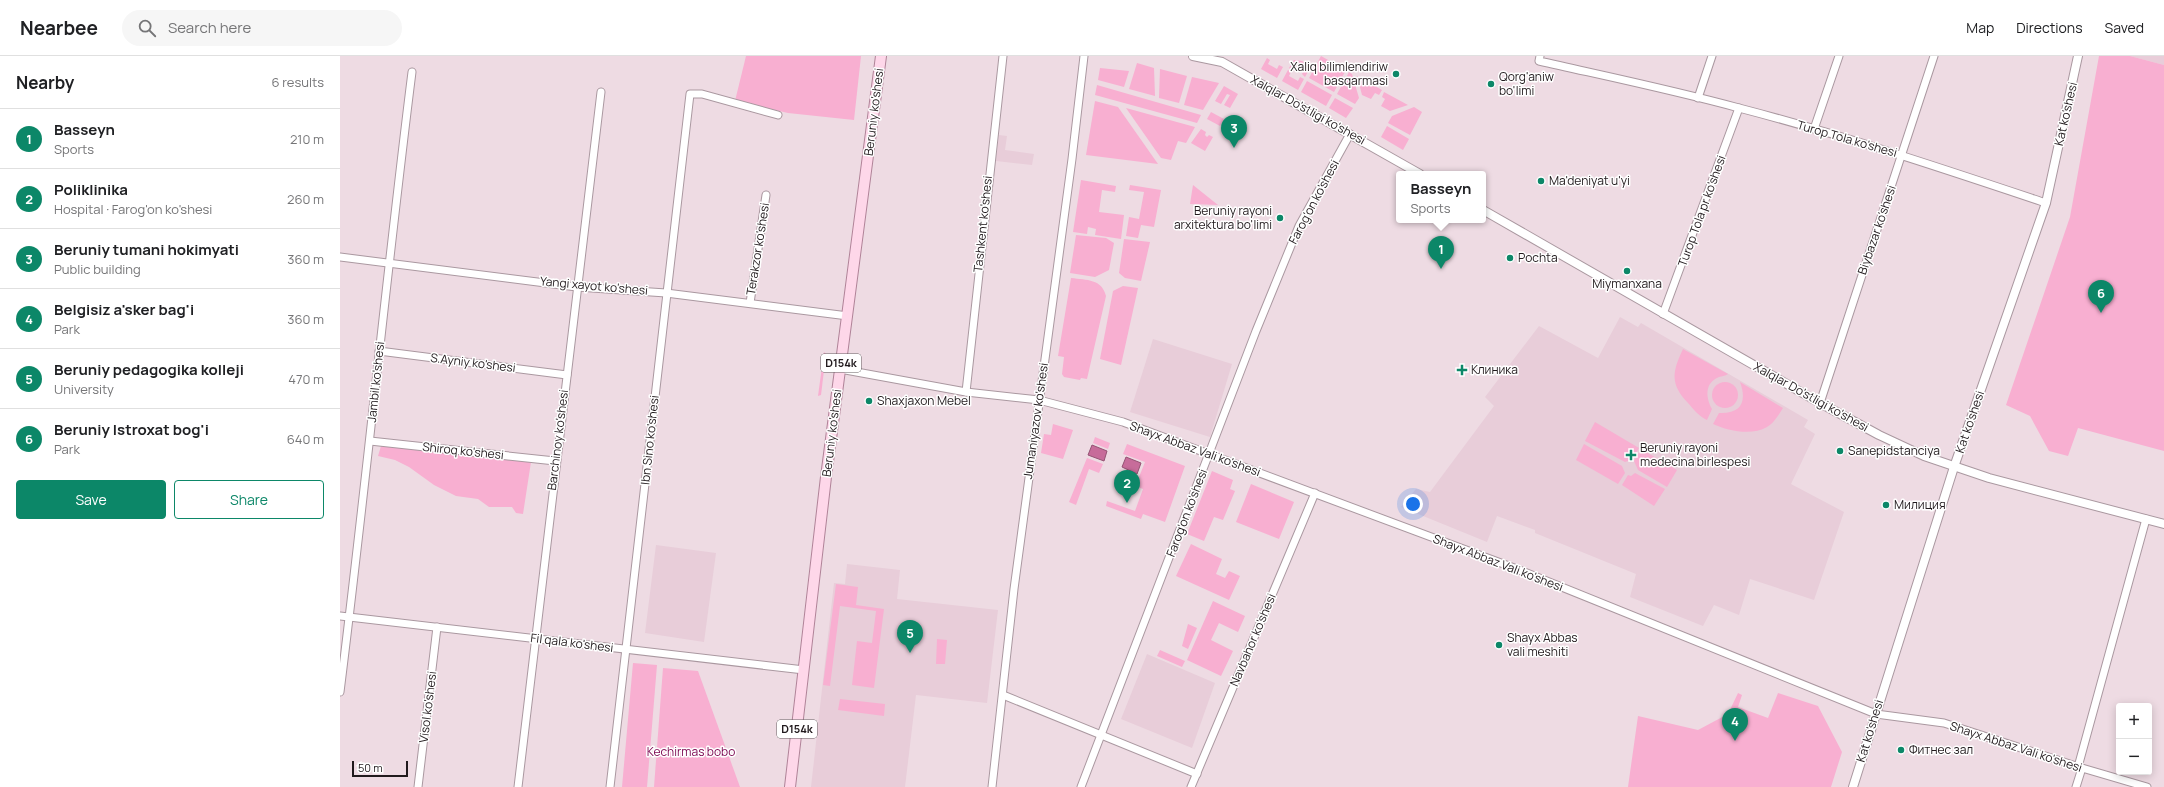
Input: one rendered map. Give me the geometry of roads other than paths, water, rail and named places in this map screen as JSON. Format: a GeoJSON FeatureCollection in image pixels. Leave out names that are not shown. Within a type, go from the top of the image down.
{"type":"FeatureCollection","features":[{"type":"Feature","properties":{"kind":"main road","name":"Beruniy ko'shesi"},"geometry":{"type":"LineString","coordinates":[[790,787],[840,369],[881,56]]}},
{"type":"Feature","properties":{"kind":"street","name":"Tashkent ko'shesi"},"geometry":{"type":"LineString","coordinates":[[966,392],[1003,56]]}},
{"type":"Feature","properties":{"kind":"street","name":"Jumaniyazov ko'shesi"},"geometry":{"type":"LineString","coordinates":[[992,787],[1004,695],[1014,589],[1072,159],[1084,56]]}},
{"type":"Feature","properties":{"kind":"street","name":"Xalqlar Do'stligi ko'shesi"},"geometry":{"type":"LineString","coordinates":[[1193,56],[1224,59],[1415,171]]}},
{"type":"Feature","properties":{"kind":"street"},"geometry":{"type":"LineString","coordinates":[[1698,98],[1712,56]]}},
{"type":"Feature","properties":{"kind":"street"},"geometry":{"type":"LineString","coordinates":[[1814,129],[1839,56]]}},
{"type":"Feature","properties":{"kind":"street","name":"Biybazar ko'shesi"},"geometry":{"type":"LineString","coordinates":[[1820,403],[1934,56]]}},
{"type":"Feature","properties":{"kind":"street","name":"Kat ko'shesi"},"geometry":{"type":"LineString","coordinates":[[1853,787],[1954,467],[2046,203],[2078,56]]}},
{"type":"Feature","properties":{"kind":"street","name":"Turop Tola ko'shesi"},"geometry":{"type":"LineString","coordinates":[[1539,58],[1739,108],[1814,129],[1902,155],[2046,203]]}},
{"type":"Feature","properties":{"kind":"street","name":"Jambil ko'shesi"},"geometry":{"type":"LineString","coordinates":[[340,692],[370,441],[388,262],[412,72]]}},
{"type":"Feature","properties":{"kind":"street","name":"Barchinoy ko'shesi"},"geometry":{"type":"LineString","coordinates":[[518,787],[555,461],[601,92]]}},
{"type":"Feature","properties":{"kind":"street","name":"Ibn Sino ko'shesi"},"geometry":{"type":"LineString","coordinates":[[610,787],[690,94],[716,97],[778,114]]}},
{"type":"Feature","properties":{"kind":"street","name":"Turop Tola pr ko'shesi"},"geometry":{"type":"LineString","coordinates":[[1663,314],[1739,108]]}},
{"type":"Feature","properties":{"kind":"street","name":"Farog'on ko'shesi"},"geometry":{"type":"LineString","coordinates":[[1081,787],[1256,331],[1298,226],[1350,134]]}},
{"type":"Feature","properties":{"kind":"street","name":"Terakzor ko'shesi"},"geometry":{"type":"LineString","coordinates":[[750,303],[766,195]]}},
{"type":"Feature","properties":{"kind":"street","name":"Xalqlar Do'stligi ko'shesi"},"geometry":{"type":"LineString","coordinates":[[1486,212],[1663,314],[1878,435],[1924,456],[1954,467],[2164,524]]}},
{"type":"Feature","properties":{"kind":"street","name":"Yangi xayot ko'shesi"},"geometry":{"type":"LineString","coordinates":[[340,257],[577,287],[666,292],[848,316]]}},
{"type":"Feature","properties":{"kind":"street","name":"S.Ayniy ko'shesi"},"geometry":{"type":"LineString","coordinates":[[379,351],[567,374]]}},
{"type":"Feature","properties":{"kind":"street","name":"Shayx Abbaz Vali ko'shesi"},"geometry":{"type":"LineString","coordinates":[[840,369],[966,392],[1039,400],[1123,422],[1210,453],[1524,572],[1876,714],[1944,723],[2080,768],[2147,787]]}},
{"type":"Feature","properties":{"kind":"street","name":"Shiroq ko'shesi"},"geometry":{"type":"LineString","coordinates":[[370,441],[555,461]]}},
{"type":"Feature","properties":{"kind":"street","name":"Navbahor ko'shesi"},"geometry":{"type":"LineString","coordinates":[[1191,787],[1315,494]]}},
{"type":"Feature","properties":{"kind":"street"},"geometry":{"type":"LineString","coordinates":[[2076,787],[2146,519]]}},
{"type":"Feature","properties":{"kind":"street","name":"Fil qala ko'shesi"},"geometry":{"type":"LineString","coordinates":[[340,616],[804,670]]}},
{"type":"Feature","properties":{"kind":"street","name":"Visol ko'shesi"},"geometry":{"type":"LineString","coordinates":[[418,787],[437,627]]}},
{"type":"Feature","properties":{"kind":"street"},"geometry":{"type":"LineString","coordinates":[[1004,695],[1197,774]]}},
{"type":"Feature","properties":{"kind":"place","name":"Xaliq bilimlendiriw basqarmasi"},"geometry":{"type":"Point","coordinates":[1396,74]}},
{"type":"Feature","properties":{"kind":"place","name":"Qorg'aniw bo'limi"},"geometry":{"type":"Point","coordinates":[1491,84]}},
{"type":"Feature","properties":{"kind":"place","name":"Beruniy tumani hokimyati"},"geometry":{"type":"Point","coordinates":[1234,148]}},
{"type":"Feature","properties":{"kind":"place","name":"Ma'deniyat u'yi"},"geometry":{"type":"Point","coordinates":[1541,181]}},
{"type":"Feature","properties":{"kind":"place","name":"Beruniy rayoni arxitektura bo'limi"},"geometry":{"type":"Point","coordinates":[1280,218]}},
{"type":"Feature","properties":{"kind":"place","name":"Pochta"},"geometry":{"type":"Point","coordinates":[1510,258]}},
{"type":"Feature","properties":{"kind":"place","name":"Basseyn"},"geometry":{"type":"Point","coordinates":[1441,269]}},
{"type":"Feature","properties":{"kind":"place","name":"Miymanxana"},"geometry":{"type":"Point","coordinates":[1627,271]}},
{"type":"Feature","properties":{"kind":"place","name":"Beruniy Istroxat bog'i"},"geometry":{"type":"Point","coordinates":[2101,313]}},
{"type":"Feature","properties":{"kind":"place","name":"Клиника"},"geometry":{"type":"Point","coordinates":[1462,370]}},
{"type":"Feature","properties":{"kind":"place","name":"Shaxjaxon Mebel"},"geometry":{"type":"Point","coordinates":[869,401]}},
{"type":"Feature","properties":{"kind":"place","name":"Sanepidstanciya"},"geometry":{"type":"Point","coordinates":[1840,451]}},
{"type":"Feature","properties":{"kind":"place","name":"Beruniy rayoni medecina birlespesi"},"geometry":{"type":"Point","coordinates":[1631,455]}},
{"type":"Feature","properties":{"kind":"place","name":"Poliklinika"},"geometry":{"type":"Point","coordinates":[1127,503]}},
{"type":"Feature","properties":{"kind":"place","name":"Милиция"},"geometry":{"type":"Point","coordinates":[1886,505]}},
{"type":"Feature","properties":{"kind":"place","name":"Shayx Abbas vali meshiti"},"geometry":{"type":"Point","coordinates":[1499,645]}},
{"type":"Feature","properties":{"kind":"place","name":"Beruniy pedagogika kolleji"},"geometry":{"type":"Point","coordinates":[910,653]}},
{"type":"Feature","properties":{"kind":"place","name":"Belgisiz a'sker bag'i"},"geometry":{"type":"Point","coordinates":[1735,741]}},
{"type":"Feature","properties":{"kind":"place","name":"Фитнес зал"},"geometry":{"type":"Point","coordinates":[1901,750]}},
{"type":"Feature","properties":{"kind":"park label","name":"Kechirmas bobo"},"geometry":{"type":"Point","coordinates":[691,752]}}]}
